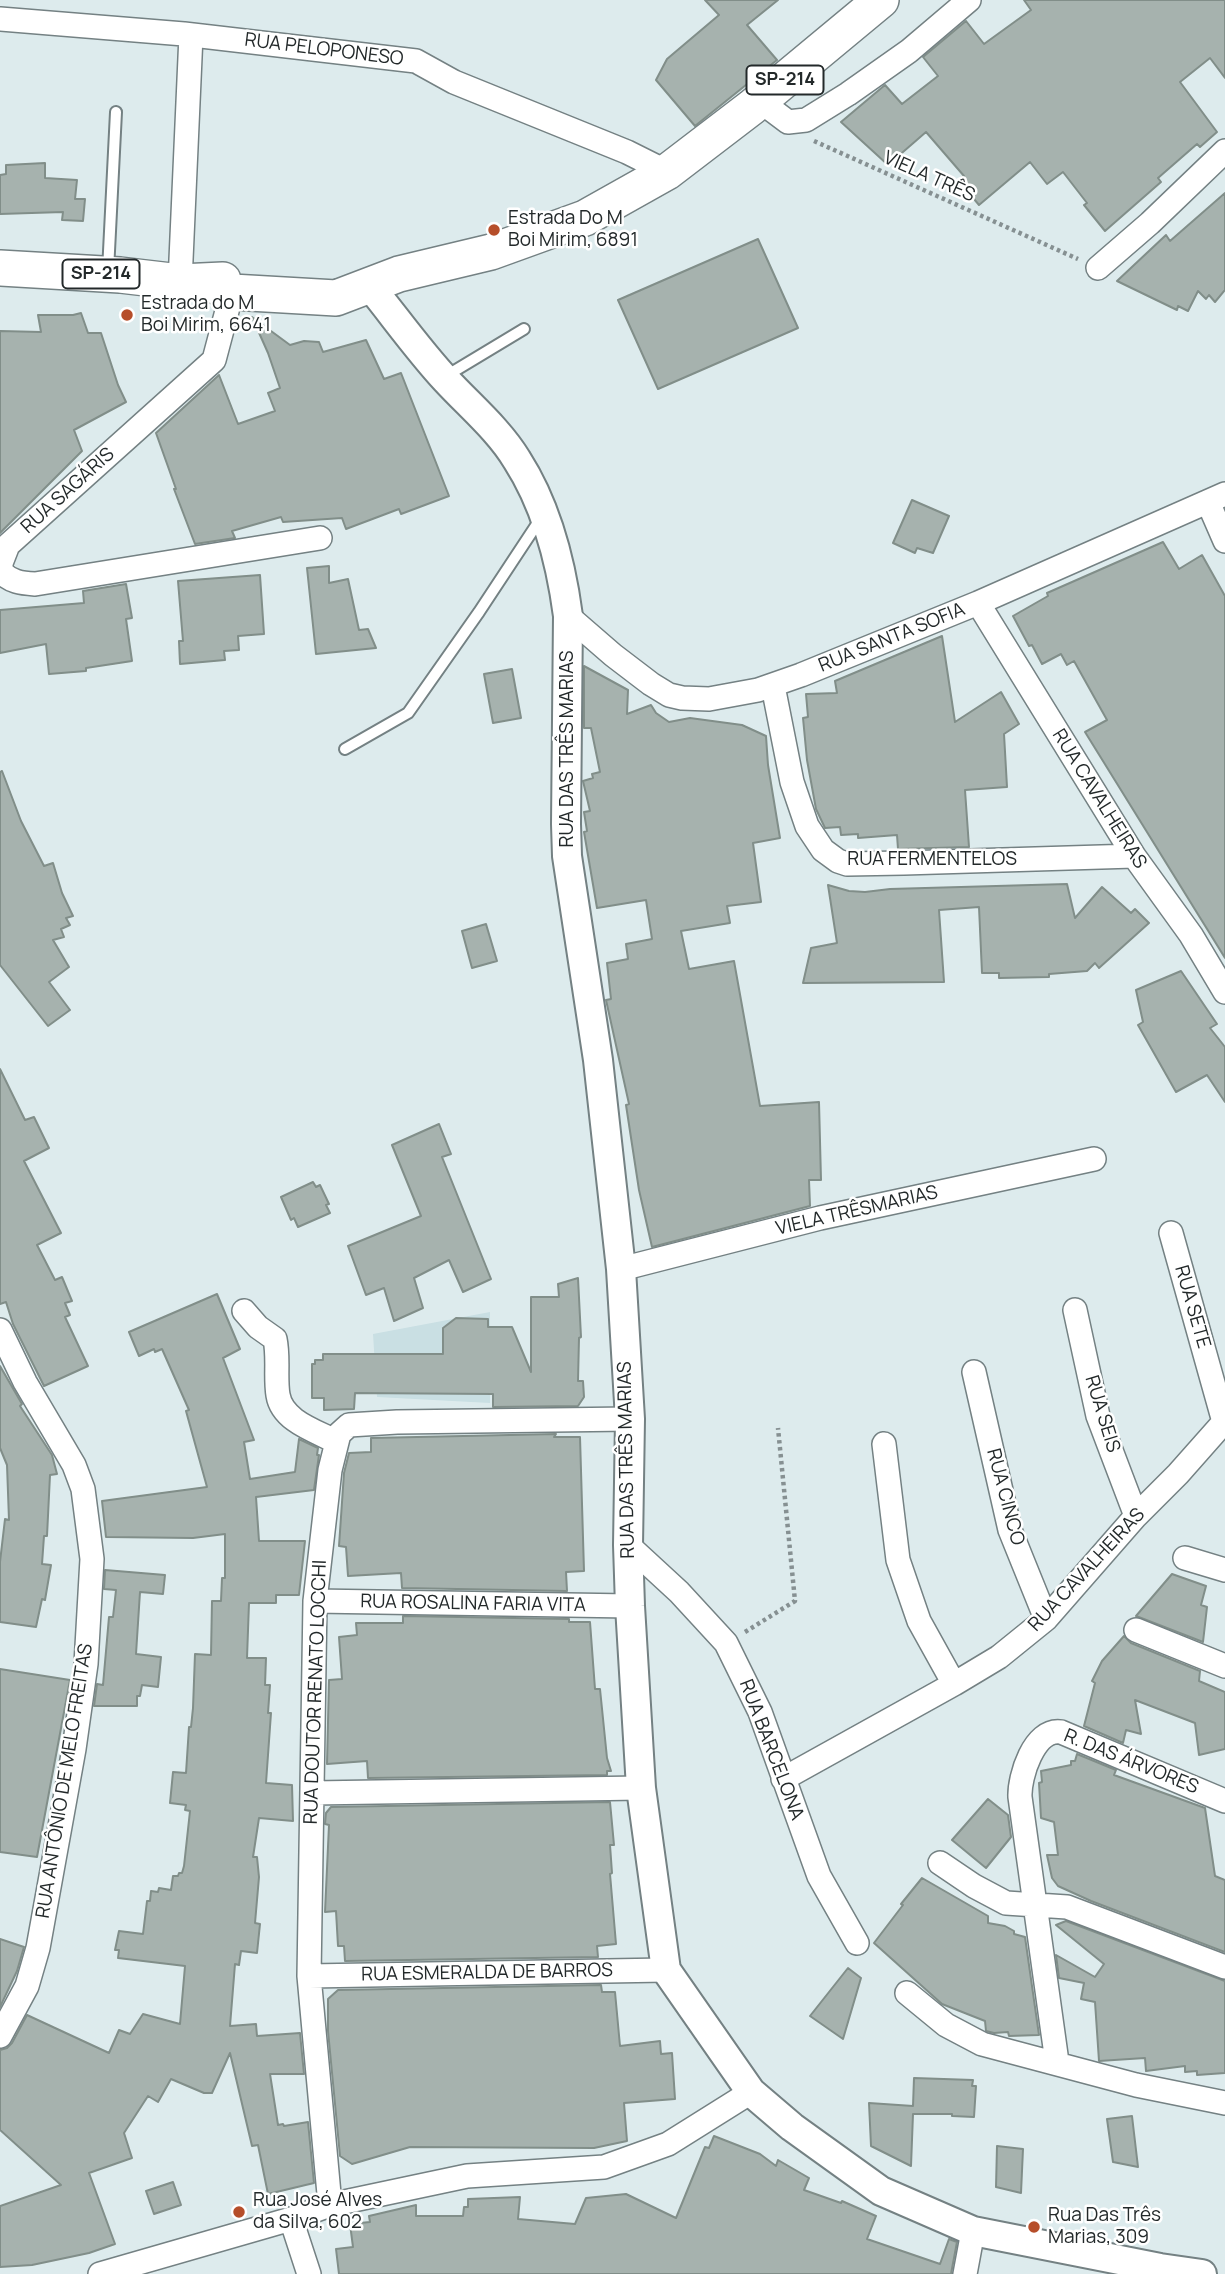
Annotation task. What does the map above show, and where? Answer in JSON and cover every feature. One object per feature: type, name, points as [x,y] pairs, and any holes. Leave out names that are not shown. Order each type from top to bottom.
[{"type":"main road","name":"SP-214","points":[[0,268],[108,274],[205,285],[356,274],[384,280],[491,252],[585,218],[667,172],[760,101],[881,0]]},
{"type":"street","points":[[760,101],[788,122],[806,120],[909,51],[969,0]]},
{"type":"street","name":"RUA PELOPONESO","points":[[0,19],[191,34],[416,61],[454,82],[627,152],[667,172]]},
{"type":"street","points":[[191,34],[205,285]]},
{"type":"street","points":[[1098,268],[1225,152]]},
{"type":"street","name":"RUA DAS TRÊS MARIAS","points":[[384,280],[443,377],[504,442],[517,460],[543,516],[564,585],[568,616],[567,856],[598,1060],[621,1269],[630,1419],[630,1606],[641,1788],[666,1970],[751,2092],[792,2127],[881,2191],[973,2231],[1160,2269],[1202,2274]]},
{"type":"street","name":"RUA SAGÁRIS","points":[[205,285],[214,360],[8,545],[1,563],[1,572],[19,583],[35,584],[320,538]]},
{"type":"street","points":[[1216,498],[1225,541]]},
{"type":"street","name":"RUA SANTA SOFIA","points":[[568,616],[613,655],[669,695],[709,699],[773,686],[978,603],[1216,498]]},
{"type":"street","name":"RUA CAVALHEIRAS","points":[[978,603],[1134,856],[1191,935],[1225,992]]},
{"type":"street","name":"RUA FERMENTELOS","points":[[773,686],[792,782],[807,826],[823,850],[838,861],[904,863],[1134,856]]},
{"type":"street","name":"VIELA TRÊSMARIAS","points":[[621,1269],[820,1218],[1094,1159]]},
{"type":"street","name":"RUA SETE","points":[[1171,1233],[1225,1421]]},
{"type":"street","name":"RUA SEIS","points":[[1075,1310],[1098,1416],[1136,1516]]},
{"type":"street","points":[[244,1311],[258,1327],[275,1339],[278,1352],[278,1396],[284,1411],[294,1420],[337,1442],[345,1427],[356,1424],[630,1419]]},
{"type":"street","name":"RUA ANTÔNIO DE MELO FREITAS","points":[[0,1330],[25,1382],[74,1465],[83,1489],[92,1559],[86,1664],[74,1749],[38,1948],[27,1986],[0,2036]]},
{"type":"street","name":"RUA CINCO","points":[[975,1372],[1010,1530],[1046,1619]]},
{"type":"street","name":"RUA CAVALHEIRAS","points":[[783,1779],[999,1657],[1046,1619],[1136,1516],[1225,1421]]},
{"type":"street","name":"RUA DOUTOR RENATO LOCCHI","points":[[330,2204],[309,1976],[315,1601],[330,1470],[337,1442]]},
{"type":"street","points":[[884,1444],[898,1560],[919,1621],[954,1684]]},
{"type":"street","name":"RUA BARCELONA","points":[[628,1545],[679,1592],[726,1643],[760,1712],[819,1876],[857,1943]]},
{"type":"street","points":[[1185,1558],[1225,1570]]},
{"type":"street","name":"RUA ROSALINA FARIA VITA","points":[[315,1601],[630,1606]]},
{"type":"street","points":[[1136,1630],[1225,1666]]},
{"type":"street","name":"R. DAS ÁRVORES","points":[[1036,1904],[1020,1787],[1027,1760],[1049,1734],[1055,1731],[1072,1736],[1225,1801]]},
{"type":"street","points":[[312,1793],[641,1788]]},
{"type":"street","points":[[940,1863],[991,1897],[1006,1903],[1067,1906],[1225,1967]]},
{"type":"street","points":[[1036,1904],[1057,2062]]},
{"type":"street","name":"RUA ESMERALDA DE BARROS","points":[[309,1976],[666,1970]]},
{"type":"street","points":[[907,1993],[946,2025],[982,2044],[1136,2085],[1225,2103]]},
{"type":"street","points":[[100,2274],[291,2219],[330,2204],[467,2176],[604,2167],[668,2144],[751,2092]]},
{"type":"street","points":[[291,2219],[309,2274]]},
{"type":"street","points":[[965,2274],[973,2231]]},
{"type":"lane","points":[[108,274],[116,112]]},
{"type":"lane","points":[[443,377],[524,329]]},
{"type":"lane","points":[[345,749],[408,713],[543,516]]},
{"type":"path","name":"VIELA TRÊS","points":[[811,139],[1098,268]]},
{"type":"path","points":[[726,1643],[795,1601],[778,1428]]},
{"type":"shaded area","points":[[490,1312],[490,1403],[377,1397],[373,1334]]},
{"type":"building","points":[[705,0],[778,0],[747,25],[777,60],[695,126],[656,80],[667,59],[719,15]]},
{"type":"building","points":[[1024,0],[1225,0],[1225,78],[1210,58],[1180,82],[1217,132],[1200,147],[1197,144],[1158,178],[1161,182],[1105,231],[1063,172],[1047,184],[1030,162],[979,205],[959,181],[964,176],[926,132],[888,165],[841,122],[885,85],[902,104],[938,76],[923,57],[966,21],[984,44],[1031,10]]},
{"type":"building","points":[[45,163],[45,178],[77,180],[75,199],[85,199],[83,221],[62,220],[63,212],[0,214],[0,175],[6,174],[6,165]]},
{"type":"building","points":[[1225,193],[1225,290],[1215,302],[1209,295],[1206,299],[1198,291],[1188,311],[1178,306],[1177,310],[1117,281],[1166,235],[1170,241]]},
{"type":"building","points":[[758,239],[798,328],[658,389],[618,300]]},
{"type":"building","points":[[81,313],[88,333],[101,333],[126,402],[74,430],[82,451],[0,533],[0,331],[41,332],[38,315]]},
{"type":"building","points":[[252,317],[290,345],[304,341],[319,342],[323,352],[366,340],[384,379],[401,373],[449,496],[401,514],[399,509],[346,529],[342,518],[283,522],[281,517],[232,531],[235,538],[195,544],[156,433],[219,375],[238,424],[275,411],[268,393],[280,388]]},
{"type":"building","points":[[912,500],[949,516],[933,553],[917,548],[915,553],[893,543]]},
{"type":"building","points":[[1163,542],[1179,569],[1202,555],[1225,596],[1225,958],[1085,732],[1107,720],[1074,661],[1067,665],[1061,654],[1042,664],[1013,616],[1048,596],[1047,593]]},
{"type":"building","points":[[329,566],[329,583],[348,579],[359,630],[368,629],[376,648],[316,654],[307,568]]},
{"type":"building","points":[[260,575],[264,634],[238,636],[239,650],[224,651],[225,660],[180,664],[179,641],[183,641],[178,581]]},
{"type":"building","points":[[126,584],[132,618],[126,619],[132,661],[86,668],[86,671],[49,674],[46,644],[0,653],[0,610],[84,603],[83,591]]},
{"type":"building","points":[[942,636],[955,722],[1001,692],[1019,724],[1004,734],[1007,787],[965,790],[969,847],[898,849],[897,835],[858,838],[858,834],[841,835],[840,827],[825,828],[816,809],[807,760],[803,718],[808,717],[806,694],[837,693],[835,681]]},
{"type":"building","points":[[584,666],[628,690],[627,714],[651,705],[656,713],[669,722],[690,718],[742,725],[766,736],[780,838],[753,843],[761,902],[727,906],[730,923],[681,931],[689,969],[734,961],[760,1106],[819,1102],[821,1180],[809,1180],[810,1206],[652,1247],[639,1190],[626,1105],[629,1104],[606,1000],[611,999],[607,963],[628,959],[626,944],[652,939],[646,900],[597,908],[584,832],[587,831],[584,812],[590,811],[583,781],[600,772],[591,728],[584,728]]},
{"type":"building","points":[[512,669],[521,718],[493,723],[484,674]]},
{"type":"building","points":[[2,771],[21,821],[44,866],[53,863],[62,893],[73,916],[66,918],[70,925],[61,929],[64,937],[53,940],[69,967],[49,982],[70,1010],[48,1026],[0,965]]},
{"type":"building","points":[[1067,884],[1075,918],[1102,887],[1131,913],[1135,909],[1149,923],[1099,968],[1095,963],[1087,971],[1049,974],[1049,977],[999,978],[999,973],[982,973],[979,907],[939,910],[944,982],[803,983],[811,948],[837,943],[828,885],[865,892]]},
{"type":"building","points":[[486,924],[497,961],[472,968],[462,931]]},
{"type":"building","points":[[1181,971],[1217,1024],[1210,1028],[1225,1047],[1225,1102],[1207,1075],[1176,1092],[1138,1025],[1143,1022],[1136,990]]},
{"type":"building","points":[[0,1069],[25,1120],[34,1117],[49,1148],[24,1161],[61,1233],[37,1245],[55,1280],[62,1277],[72,1301],[65,1303],[70,1315],[65,1317],[88,1366],[44,1386],[13,1324],[6,1302],[0,1304]]},
{"type":"building","points":[[439,1124],[451,1154],[442,1157],[491,1279],[463,1292],[449,1260],[414,1278],[423,1308],[394,1321],[384,1288],[366,1295],[348,1246],[421,1216],[392,1145]]},
{"type":"building","points":[[313,1182],[316,1187],[320,1185],[330,1213],[298,1227],[294,1218],[291,1220],[281,1197]]},
{"type":"building","points":[[578,1278],[581,1337],[578,1381],[583,1381],[584,1397],[578,1406],[493,1407],[493,1394],[355,1393],[354,1409],[324,1410],[324,1398],[312,1398],[312,1364],[315,1364],[315,1360],[323,1360],[323,1354],[443,1354],[443,1328],[456,1318],[488,1319],[488,1327],[512,1327],[531,1372],[531,1297],[559,1297],[558,1284]]},
{"type":"building","points":[[217,1294],[240,1349],[223,1358],[254,1440],[244,1442],[250,1479],[295,1472],[299,1439],[318,1448],[319,1455],[314,1490],[256,1497],[259,1541],[305,1541],[299,1595],[276,1595],[276,1603],[249,1603],[247,1658],[266,1658],[265,1685],[270,1685],[268,1713],[271,1713],[266,1783],[292,1785],[293,1821],[259,1818],[253,1857],[257,1857],[259,1877],[255,1923],[260,1924],[257,1953],[241,1951],[239,1965],[235,1964],[230,2026],[256,2024],[257,2036],[300,2033],[304,2074],[270,2074],[278,2125],[308,2122],[314,2183],[268,2194],[258,2145],[252,2146],[230,2053],[212,2093],[204,2093],[171,2079],[158,2102],[148,2096],[124,2133],[132,2158],[89,2173],[115,2244],[89,2253],[32,2265],[0,2267],[0,2206],[61,2185],[0,2130],[0,2050],[12,2043],[27,2015],[109,2053],[119,2030],[130,2034],[143,2014],[180,2024],[185,1966],[118,1958],[119,1950],[115,1950],[119,1931],[143,1934],[147,1901],[150,1901],[151,1891],[158,1892],[159,1888],[171,1890],[173,1876],[182,1873],[184,1866],[190,1811],[185,1810],[186,1805],[170,1803],[173,1772],[186,1773],[195,1654],[211,1655],[212,1601],[221,1601],[222,1578],[225,1578],[225,1534],[193,1538],[106,1537],[102,1501],[207,1487],[186,1411],[189,1410],[162,1349],[155,1352],[154,1349],[139,1356],[129,1332]]},
{"type":"building","points":[[0,1366],[22,1404],[20,1406],[52,1455],[57,1474],[50,1475],[47,1536],[44,1536],[42,1564],[51,1565],[45,1600],[42,1599],[36,1627],[0,1622],[0,1562],[5,1519],[9,1520],[7,1465],[0,1448]]},
{"type":"building","points":[[556,1434],[554,1437],[580,1437],[584,1571],[566,1572],[567,1591],[402,1588],[401,1573],[348,1576],[346,1547],[339,1546],[344,1473],[349,1453],[371,1452],[371,1438]]},
{"type":"building","points":[[105,1570],[165,1575],[163,1594],[140,1592],[136,1654],[161,1657],[158,1687],[142,1685],[140,1696],[137,1696],[137,1706],[94,1706],[97,1684],[103,1685],[109,1617],[113,1617],[116,1590],[104,1589]]},
{"type":"building","points":[[1172,1574],[1206,1586],[1201,1605],[1207,1607],[1203,1642],[1136,1616]]},
{"type":"building","points":[[403,1616],[569,1619],[569,1622],[590,1622],[595,1689],[600,1689],[607,1758],[611,1771],[607,1771],[607,1775],[368,1778],[367,1761],[327,1764],[329,1680],[342,1679],[339,1637],[357,1635],[356,1623],[403,1623]]},
{"type":"building","points":[[1124,1636],[1131,1643],[1200,1671],[1199,1681],[1225,1692],[1225,1749],[1199,1755],[1195,1723],[1135,1700],[1141,1734],[1126,1730],[1123,1743],[1084,1726],[1095,1683],[1092,1681],[1102,1661]]},
{"type":"building","points":[[0,1669],[70,1680],[37,1857],[0,1852]]},
{"type":"building","points":[[1077,1754],[1116,1770],[1114,1775],[1205,1808],[1215,1876],[1225,1880],[1225,1952],[1091,1901],[1058,1886],[1052,1878],[1047,1855],[1058,1855],[1054,1822],[1041,1818],[1041,1771],[1071,1765]]},
{"type":"building","points":[[988,1799],[1008,1815],[1011,1837],[986,1868],[952,1840]]},
{"type":"building","points":[[610,1802],[614,1845],[610,1845],[610,1874],[616,1944],[597,1946],[598,1957],[345,1961],[344,1946],[338,1946],[336,1911],[325,1912],[329,1825],[325,1824],[326,1813],[331,1807]]},
{"type":"building","points":[[922,1878],[988,1916],[988,1923],[1005,1926],[1014,1931],[1014,1934],[1025,1937],[1039,2035],[1009,2036],[1008,2032],[986,2031],[985,2021],[942,2004],[874,1943]]},
{"type":"building","points":[[1066,1921],[1225,1981],[1225,2073],[1197,2075],[1197,2071],[1185,2072],[1185,2066],[1146,2071],[1145,2058],[1099,2061],[1095,2002],[1081,1999],[1084,1983],[1059,1978],[1056,1955],[1095,1977],[1104,1964],[1056,1925]]},
{"type":"building","points":[[0,1939],[24,1947],[17,1971],[0,2007]]},
{"type":"building","points":[[848,1968],[861,1978],[843,2039],[810,2016]]},
{"type":"building","points":[[601,1985],[602,1992],[615,1992],[620,2046],[660,2041],[661,2054],[672,2053],[675,2099],[624,2103],[627,2141],[594,2148],[410,2147],[352,2164],[340,2156],[328,2031],[328,1999],[338,1990]]},
{"type":"building","points":[[914,2078],[973,2080],[972,2086],[976,2086],[974,2117],[913,2114],[911,2166],[871,2146],[869,2103],[913,2106]]},
{"type":"building","points":[[1132,2116],[1138,2167],[1113,2162],[1107,2119]]},
{"type":"building","points":[[714,2136],[760,2154],[776,2166],[778,2160],[809,2178],[804,2190],[841,2203],[842,2201],[876,2216],[867,2239],[940,2264],[949,2239],[957,2242],[951,2274],[339,2274],[336,2249],[353,2247],[350,2224],[370,2222],[369,2216],[416,2205],[416,2216],[463,2216],[464,2207],[468,2207],[468,2199],[520,2197],[518,2219],[575,2224],[586,2198],[626,2194],[676,2218],[705,2147],[709,2148]]},
{"type":"building","points":[[997,2146],[1023,2149],[1021,2193],[996,2187]]},
{"type":"building","points":[[173,2182],[181,2205],[154,2214],[146,2191]]},
{"type":"place","name":"Estrada Do M Boi Mirim, 6891","points":[[494,230]]},
{"type":"place","name":"Estrada do M Boi Mirim, 6641","points":[[127,315]]},
{"type":"place","name":"Rua José Alves da Silva, 602","points":[[239,2212]]},
{"type":"place","name":"Rua Das Três Marias, 309","points":[[1034,2227]]}]
